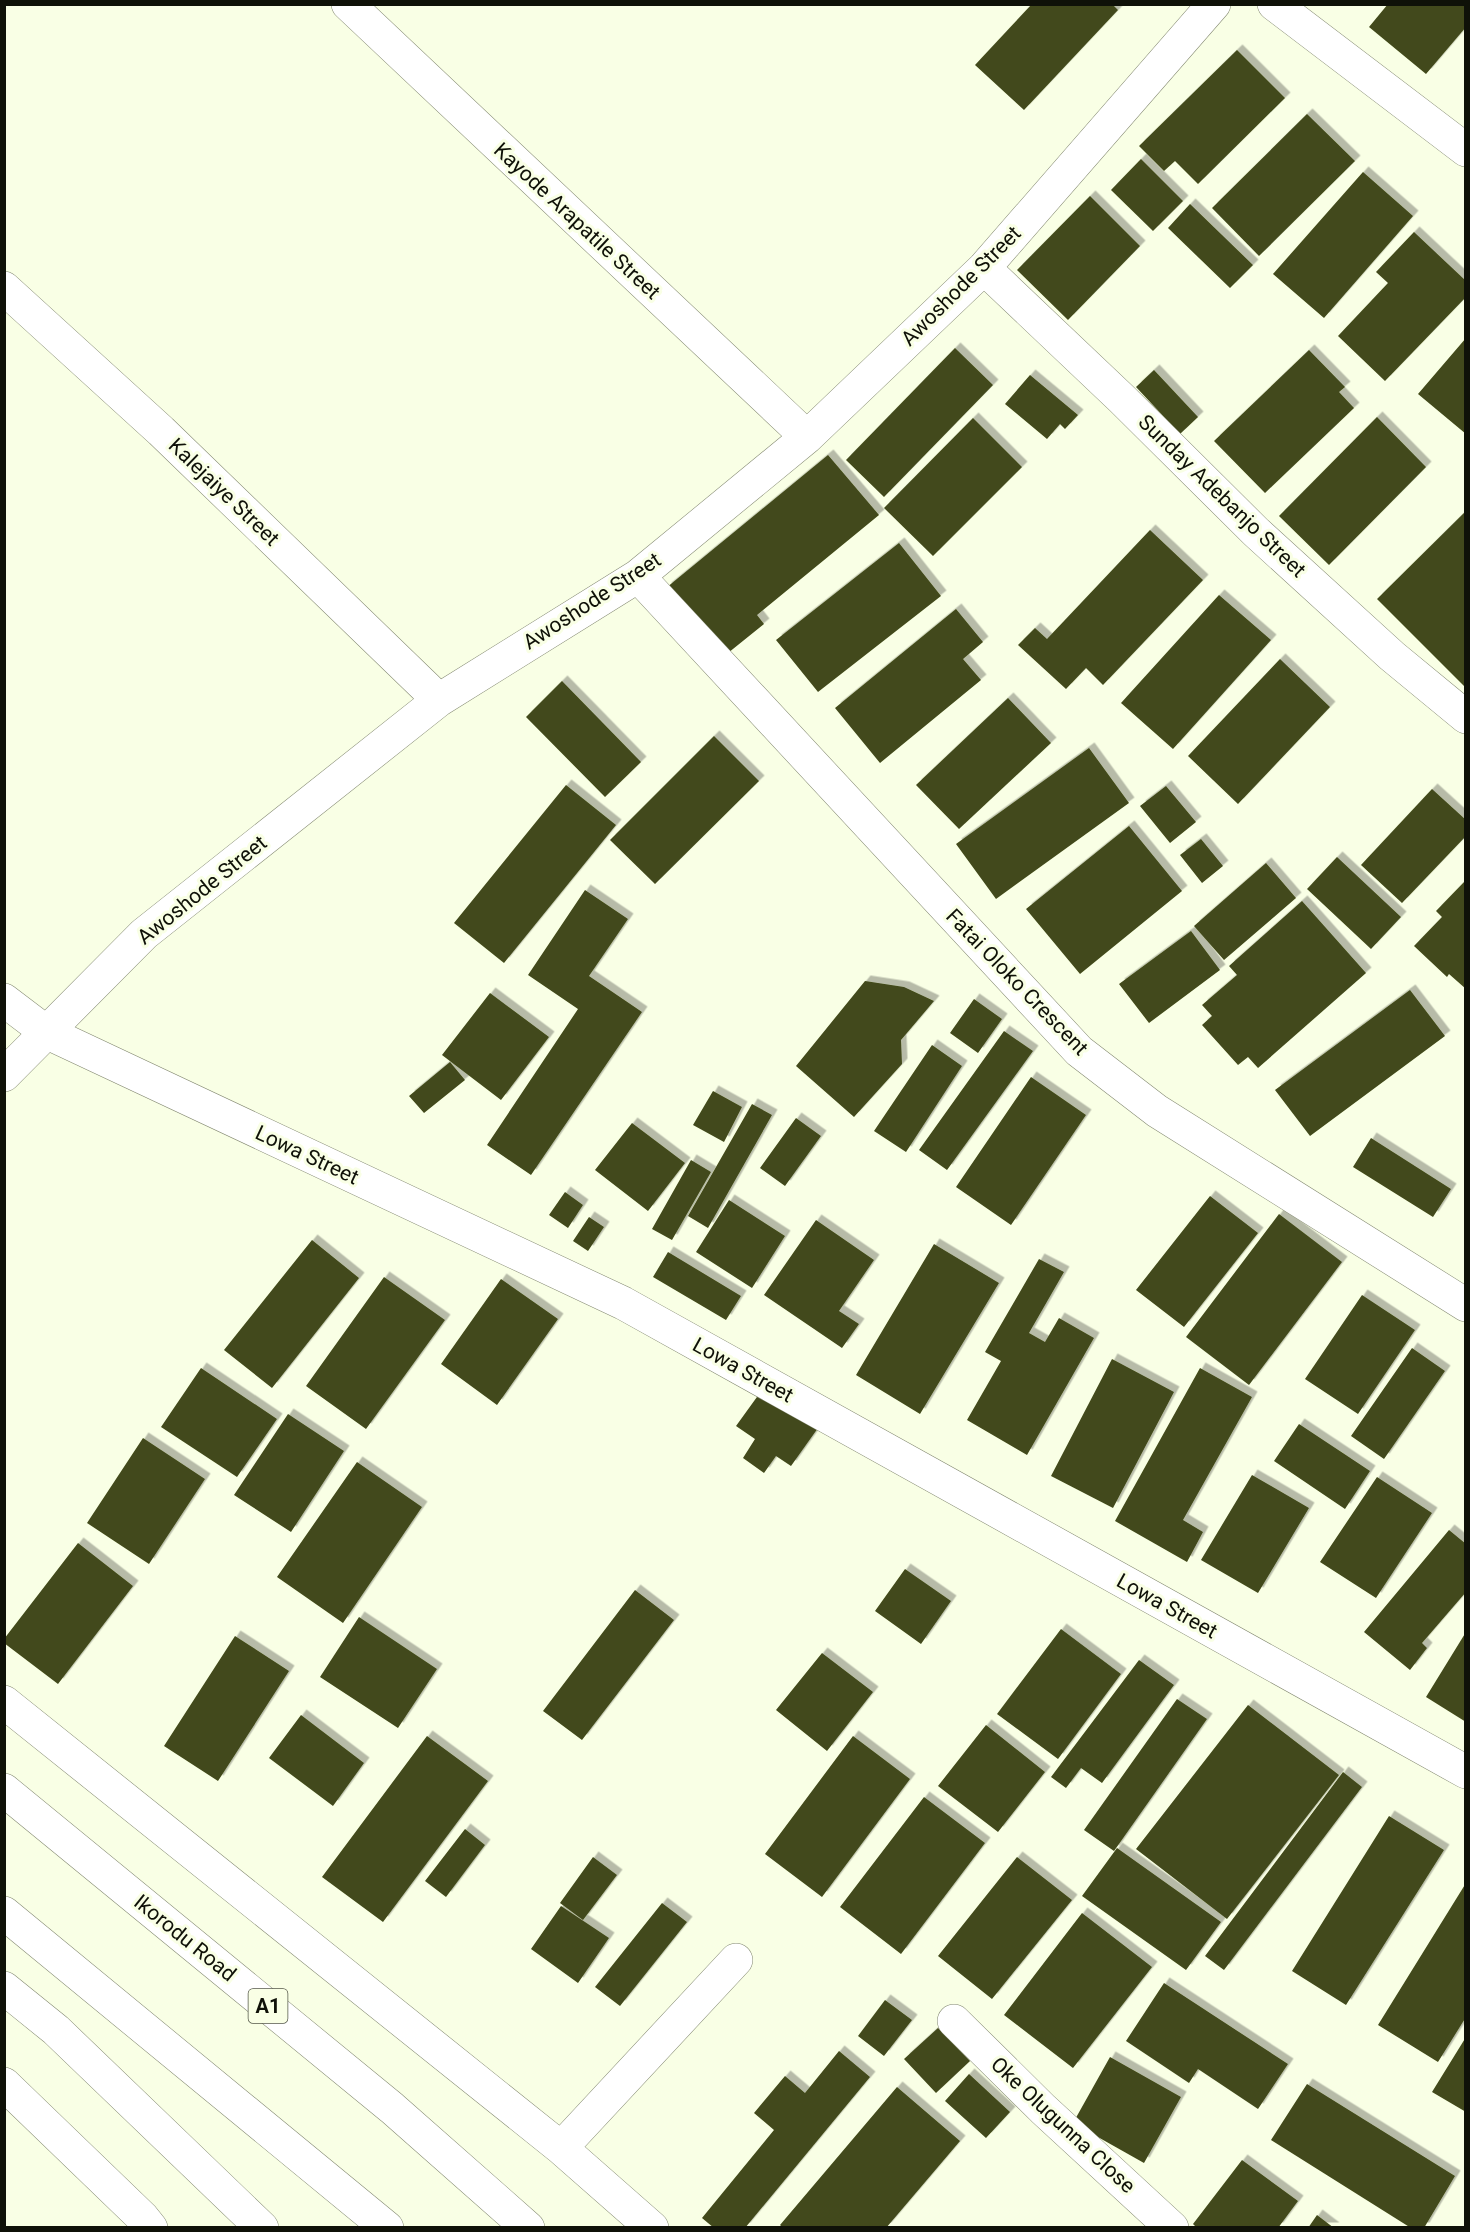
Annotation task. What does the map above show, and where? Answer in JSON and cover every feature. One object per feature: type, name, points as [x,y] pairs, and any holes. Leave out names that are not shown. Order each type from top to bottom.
[{"type":"main road","name":"Kayode Arapatile Street","points":[[348,4],[807,436]]},
{"type":"main road","name":"Awoshode Street","points":[[4,1075],[144,934],[439,700],[638,576],[807,436],[984,268],[1214,4]]},
{"type":"main road","points":[[1274,4],[1466,150]]},
{"type":"main road","name":"Sunday Adebanjo Street","points":[[984,268],[1122,399],[1256,532],[1392,656],[1466,717]]},
{"type":"main road","name":"Kalejaiye Street","points":[[4,288],[161,431],[439,700]]},
{"type":"main road","name":"Fatai Oloko Crescent","points":[[638,576],[1079,1051],[1157,1111],[1466,1305]]},
{"type":"main road","name":"Lowa Street","points":[[4,1000],[46,1032],[623,1303],[1466,1772]]},
{"type":"main road","points":[[4,1702],[561,2148],[652,2228]]},
{"type":"main road","name":"Ikorodu Road","points":[[4,1790],[392,2108],[528,2228]]},
{"type":"main road","points":[[4,1913],[387,2228]]},
{"type":"main road","points":[[561,2148],[736,1960]]},
{"type":"main road","points":[[4,1989],[56,2030],[262,2228]]},
{"type":"main road","name":"Oke Olugunna Close","points":[[954,2021],[1043,2109],[1173,2228]]},
{"type":"main road","points":[[4,2085],[144,2218],[151,2228]]},
{"type":"building","points":[[1032,4],[1112,4],[1118,10],[1024,110],[975,65]]},
{"type":"building","points":[[1388,4],[1466,4],[1466,27],[1426,74],[1369,27]]},
{"type":"building","points":[[1237,50],[1285,98],[1198,184],[1175,161],[1164,171],[1139,146]]},
{"type":"building","points":[[1307,114],[1355,161],[1259,256],[1212,208]]},
{"type":"building","points":[[1141,159],[1183,201],[1153,231],[1111,190]]},
{"type":"building","points":[[1363,172],[1413,216],[1324,318],[1273,274]]},
{"type":"building","points":[[1090,196],[1140,246],[1068,320],[1017,270]]},
{"type":"building","points":[[1190,204],[1253,265],[1230,288],[1168,228]]},
{"type":"building","points":[[1414,232],[1466,281],[1466,297],[1385,381],[1338,336],[1388,283],[1376,272]]},
{"type":"building","points":[[1466,338],[1466,434],[1418,394]]},
{"type":"building","points":[[955,348],[993,385],[884,497],[846,460]]},
{"type":"building","points":[[1309,350],[1345,387],[1339,392],[1354,408],[1265,493],[1214,441]]},
{"type":"building","points":[[1154,370],[1198,417],[1180,434],[1136,387]]},
{"type":"building","points":[[1030,375],[1078,415],[1065,429],[1060,424],[1047,439],[1005,404]]},
{"type":"building","points":[[1377,417],[1426,467],[1329,565],[1279,516]]},
{"type":"building","points":[[973,418],[1022,467],[933,556],[884,508]]},
{"type":"building","points":[[828,455],[879,515],[757,615],[764,624],[723,657],[666,588]]},
{"type":"building","points":[[1466,511],[1466,688],[1377,599]]},
{"type":"building","points":[[1150,530],[1203,580],[1103,685],[1086,668],[1066,689],[1018,645],[1035,628],[1047,639]]},
{"type":"building","points":[[899,543],[941,596],[818,692],[776,640]]},
{"type":"building","points":[[1219,595],[1271,640],[1173,749],[1121,703]]},
{"type":"building","points":[[956,609],[983,642],[963,659],[981,680],[880,763],[835,708]]},
{"type":"building","points":[[1280,659],[1330,707],[1238,804],[1188,756]]},
{"type":"building","points":[[562,681],[641,762],[605,797],[526,717]]},
{"type":"building","points":[[1008,698],[1051,743],[959,829],[916,785]]},
{"type":"building","points":[[714,736],[759,781],[655,884],[610,840]]},
{"type":"building","points":[[1089,748],[1129,803],[996,899],[956,844]]},
{"type":"building","points":[[566,785],[616,825],[504,963],[454,923]]},
{"type":"building","points":[[1166,786],[1196,822],[1170,843],[1140,806]]},
{"type":"building","points":[[1432,789],[1466,820],[1466,836],[1402,903],[1361,865]]},
{"type":"building","points":[[1129,826],[1182,891],[1080,974],[1026,909]]},
{"type":"building","points":[[1201,839],[1223,866],[1202,883],[1180,855]]},
{"type":"building","points":[[1337,857],[1401,917],[1371,949],[1307,889]]},
{"type":"building","points":[[1266,863],[1296,898],[1224,960],[1194,926]]},
{"type":"building","points":[[1466,880],[1466,989],[1449,974],[1447,977],[1414,946],[1442,917],[1436,911]]},
{"type":"building","points":[[585,890],[628,919],[589,976],[642,1012],[531,1175],[487,1145],[578,1009],[528,975]]},
{"type":"building","points":[[1302,901],[1366,973],[1258,1068],[1248,1057],[1238,1065],[1202,1025],[1212,1016],[1202,1005],[1237,975],[1229,966]]},
{"type":"building","points":[[1191,931],[1220,970],[1149,1023],[1119,984]]},
{"type":"building","points":[[865,981],[904,987],[934,1001],[901,1040],[902,1064],[854,1117],[796,1066]]},
{"type":"building","points":[[1410,990],[1445,1036],[1310,1136],[1275,1090]]},
{"type":"building","points":[[490,993],[549,1037],[501,1100],[442,1055]]},
{"type":"building","points":[[974,999],[1002,1019],[978,1053],[950,1033]]},
{"type":"building","points":[[1004,1031],[1033,1051],[947,1170],[919,1150]]},
{"type":"building","points":[[932,1045],[962,1066],[906,1152],[874,1131]]},
{"type":"building","points":[[450,1062],[465,1080],[424,1113],[409,1096]]},
{"type":"building","points":[[1031,1077],[1086,1115],[1011,1225],[956,1187]]},
{"type":"building","points":[[713,1091],[742,1107],[724,1142],[693,1125]]},
{"type":"building","points":[[752,1104],[772,1115],[708,1228],[688,1216]]},
{"type":"building","points":[[796,1118],[821,1136],[785,1186],[760,1168]]},
{"type":"building","points":[[632,1123],[685,1163],[648,1211],[595,1170]]},
{"type":"building","points":[[1371,1138],[1451,1189],[1433,1217],[1353,1167]]},
{"type":"building","points":[[691,1160],[711,1172],[672,1240],[652,1229]]},
{"type":"building","points":[[565,1192],[583,1205],[568,1228],[549,1215]]},
{"type":"building","points":[[1210,1196],[1258,1233],[1184,1327],[1136,1290]]},
{"type":"building","points":[[729,1200],[785,1236],[752,1288],[696,1252]]},
{"type":"building","points":[[1279,1214],[1342,1262],[1249,1385],[1186,1337]]},
{"type":"building","points":[[589,1217],[604,1227],[588,1251],[573,1241]]},
{"type":"building","points":[[816,1220],[874,1260],[839,1311],[859,1324],[842,1348],[764,1295]]},
{"type":"building","points":[[312,1240],[359,1278],[272,1388],[224,1350]]},
{"type":"building","points":[[934,1244],[999,1283],[920,1414],[856,1375]]},
{"type":"building","points":[[668,1252],[741,1296],[726,1320],[653,1277]]},
{"type":"building","points":[[1039,1259],[1064,1272],[1029,1333],[1045,1342],[1059,1318],[1094,1338],[1027,1455],[967,1420],[1001,1361],[985,1352]]},
{"type":"building","points":[[384,1277],[445,1320],[366,1429],[306,1386]]},
{"type":"building","points":[[501,1279],[558,1319],[497,1405],[441,1364]]},
{"type":"building","points":[[1362,1295],[1415,1330],[1358,1414],[1305,1379]]},
{"type":"building","points":[[1412,1348],[1445,1371],[1384,1459],[1351,1436]]},
{"type":"building","points":[[1112,1359],[1174,1392],[1113,1508],[1051,1476]]},
{"type":"building","points":[[201,1368],[277,1419],[237,1477],[161,1427]]},
{"type":"building","points":[[1200,1368],[1252,1397],[1183,1520],[1203,1532],[1187,1562],[1115,1521]]},
{"type":"building","points":[[762,1390],[818,1428],[791,1466],[776,1456],[764,1473],[743,1458],[755,1439],[736,1426]]},
{"type":"building","points":[[288,1414],[344,1451],[291,1532],[234,1495]]},
{"type":"building","points":[[1299,1424],[1370,1471],[1345,1509],[1274,1461]]},
{"type":"building","points":[[143,1438],[205,1479],[149,1564],[87,1523]]},
{"type":"building","points":[[357,1462],[422,1507],[343,1623],[277,1577]]},
{"type":"building","points":[[1252,1475],[1309,1508],[1258,1593],[1201,1560]]},
{"type":"building","points":[[1377,1477],[1432,1513],[1376,1598],[1320,1562]]},
{"type":"building","points":[[1449,1530],[1466,1544],[1466,1592],[1422,1643],[1427,1648],[1410,1670],[1364,1632]]},
{"type":"building","points":[[78,1543],[133,1586],[58,1684],[4,1643],[4,1639]]},
{"type":"building","points":[[905,1569],[951,1601],[921,1644],[875,1611]]},
{"type":"building","points":[[635,1590],[674,1620],[582,1740],[543,1711]]},
{"type":"building","points":[[359,1617],[437,1669],[398,1728],[320,1677]]},
{"type":"building","points":[[1061,1629],[1121,1674],[1058,1759],[997,1714]]},
{"type":"building","points":[[1466,1632],[1466,1722],[1426,1697]]},
{"type":"building","points":[[235,1636],[289,1671],[218,1781],[164,1746]]},
{"type":"building","points":[[822,1653],[873,1692],[827,1751],[776,1710]]},
{"type":"building","points":[[1139,1660],[1174,1685],[1102,1783],[1081,1768],[1066,1788],[1051,1777]]},
{"type":"building","points":[[1177,1699],[1207,1719],[1114,1851],[1084,1830]]},
{"type":"building","points":[[1248,1705],[1339,1775],[1227,1919],[1136,1849]]},
{"type":"building","points":[[301,1715],[364,1763],[333,1806],[269,1758]]},
{"type":"building","points":[[986,1725],[1045,1772],[998,1832],[938,1786]]},
{"type":"building","points":[[427,1736],[488,1781],[383,1922],[322,1877]]},
{"type":"building","points":[[853,1736],[910,1779],[822,1897],[765,1854]]},
{"type":"building","points":[[1343,1772],[1362,1787],[1224,1970],[1205,1956]]},
{"type":"building","points":[[924,1797],[985,1843],[901,1954],[840,1907]]},
{"type":"building","points":[[1389,1816],[1444,1850],[1346,2005],[1292,1971]]},
{"type":"building","points":[[465,1829],[485,1845],[446,1897],[425,1881]]},
{"type":"building","points":[[1117,1848],[1221,1922],[1186,1970],[1082,1896]]},
{"type":"building","points":[[593,1857],[617,1875],[583,1920],[560,1903]]},
{"type":"building","points":[[1017,1857],[1072,1900],[992,1999],[938,1956]]},
{"type":"building","points":[[1466,1883],[1466,2017],[1438,2062],[1378,2025]]},
{"type":"building","points":[[662,1903],[687,1922],[620,2006],[595,1987]]},
{"type":"building","points":[[561,1906],[609,1938],[578,1983],[531,1949]]},
{"type":"building","points":[[1082,1913],[1152,1967],[1073,2068],[1004,2015]]},
{"type":"building","points":[[1164,1983],[1288,2064],[1258,2109],[1198,2069],[1189,2083],[1126,2041]]},
{"type":"building","points":[[885,2000],[912,2020],[884,2056],[858,2036]]},
{"type":"building","points":[[938,2028],[970,2061],[936,2093],[904,2059]]},
{"type":"building","points":[[1466,2037],[1466,2112],[1432,2092]]},
{"type":"building","points":[[839,2051],[870,2077],[745,2228],[714,2228],[702,2218],[774,2130],[754,2113],[785,2076],[805,2093]]},
{"type":"building","points":[[1110,2057],[1181,2097],[1144,2163],[1073,2123]]},
{"type":"building","points":[[969,2074],[1010,2112],[986,2138],[945,2101]]},
{"type":"building","points":[[1307,2084],[1455,2176],[1424,2228],[1411,2228],[1271,2140]]},
{"type":"building","points":[[897,2087],[960,2141],[886,2228],[783,2228],[780,2225]]},
{"type":"building","points":[[1242,2160],[1298,2201],[1278,2228],[1197,2228],[1193,2224]]},
{"type":"building","points":[[1317,2215],[1334,2228],[1308,2228]]}]
